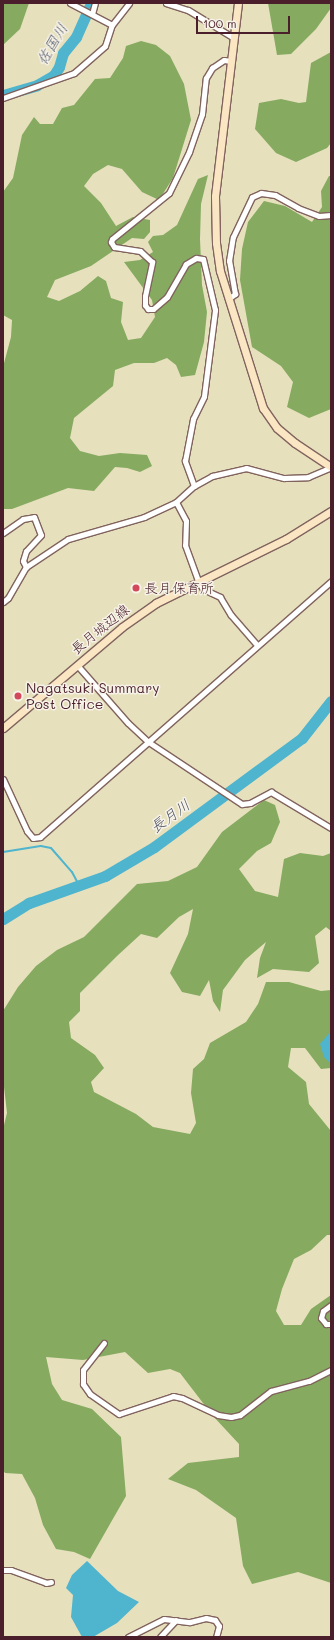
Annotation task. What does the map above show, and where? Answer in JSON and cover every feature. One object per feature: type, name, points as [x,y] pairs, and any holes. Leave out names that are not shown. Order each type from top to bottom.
[{"type":"street","points":[[70,3],[112,26]]},
{"type":"street","points":[[92,14],[95,3]]},
{"type":"street","points":[[3,98],[74,73],[105,46],[112,26],[129,3]]},
{"type":"street","points":[[166,3],[188,10],[234,38]]},
{"type":"street","points":[[3,602],[8,598],[26,567],[68,539],[144,517],[176,502],[194,486],[212,476],[246,468],[284,478],[315,476],[331,467],[295,443],[277,428],[264,408],[220,271],[214,221],[238,3]]},
{"type":"street","points":[[194,486],[185,461],[193,419],[204,396],[215,310],[203,260],[196,258],[186,264],[167,297],[153,309],[148,309],[145,305],[145,296],[152,262],[140,251],[114,247],[111,242],[112,239],[169,193],[189,152],[202,114],[206,78],[212,68],[224,60],[231,61]]},
{"type":"street","points":[[228,299],[235,294],[230,261],[233,237],[252,197],[261,193],[275,195],[298,208],[320,216],[331,215]]},
{"type":"street","points":[[176,502],[186,521],[185,545],[198,581],[203,589],[220,597],[231,615],[257,645]]},
{"type":"street","name":"長月城辺線","points":[[3,728],[77,665],[143,612],[198,581],[286,540],[331,511]]},
{"type":"street","points":[[3,533],[23,519],[34,518],[41,535],[26,551],[23,561],[26,567]]},
{"type":"street","points":[[3,779],[27,831],[33,838],[40,837],[331,581]]},
{"type":"street","points":[[77,665],[128,723],[148,741],[242,804],[250,803],[271,792],[331,828]]},
{"type":"street","points":[[331,1305],[323,1310],[321,1318],[326,1324],[331,1324]]},
{"type":"street","points":[[104,1343],[83,1370],[83,1384],[90,1394],[119,1414],[173,1396],[182,1398],[218,1415],[231,1418],[240,1415],[272,1391],[309,1381],[331,1370]]},
{"type":"street","points":[[3,1570],[11,1570],[46,1583],[51,1582]]},
{"type":"street","points":[[128,1637],[154,1622],[176,1620],[190,1622],[206,1618],[215,1620],[219,1626],[216,1637]]},
{"type":"street","points":[[160,1637],[176,1620]]},
{"type":"green space","points":[[3,3],[29,3],[20,29],[3,45]]},
{"type":"green space","points":[[268,3],[331,3],[331,8],[316,29],[291,54],[277,55]]},
{"type":"green space","points":[[141,41],[156,45],[170,56],[184,84],[191,120],[173,178],[159,200],[142,192],[122,169],[108,165],[93,174],[84,186],[101,203],[116,226],[133,217],[150,220],[150,232],[144,239],[132,238],[91,266],[55,280],[47,297],[59,301],[80,291],[98,276],[106,281],[111,298],[123,302],[121,322],[128,340],[141,338],[155,317],[152,300],[124,262],[140,260],[153,252],[148,242],[153,236],[163,235],[177,225],[198,179],[208,175],[201,204],[200,239],[202,285],[207,312],[204,342],[195,375],[181,377],[176,365],[167,358],[154,363],[134,363],[115,370],[113,386],[74,418],[70,438],[80,451],[99,456],[120,453],[147,455],[152,466],[140,472],[127,468],[115,467],[94,491],[68,488],[12,509],[3,509],[3,367],[11,337],[12,320],[3,315],[3,192],[13,178],[22,135],[34,117],[40,124],[53,124],[62,108],[74,105],[95,79],[110,78],[123,58],[126,46]]},
{"type":"green space","points":[[331,52],[331,143],[327,148],[296,162],[276,153],[255,129],[259,103],[281,99],[299,103],[306,102],[311,63]]},
{"type":"green space","points":[[329,176],[331,176],[331,409],[309,418],[287,407],[293,382],[281,366],[252,347],[240,280],[242,249],[248,222],[264,201],[285,206],[312,222],[322,207],[321,191]]},
{"type":"green space","points":[[264,800],[275,805],[280,822],[271,843],[257,851],[239,869],[255,891],[278,897],[284,859],[300,853],[323,856],[331,853],[331,931],[326,927],[315,936],[319,963],[309,972],[273,969],[257,978],[260,958],[266,942],[245,960],[223,990],[220,1012],[213,1001],[209,980],[200,996],[182,992],[170,973],[188,934],[193,909],[179,917],[157,938],[141,934],[80,993],[80,1011],[69,1022],[71,1038],[95,1055],[104,1068],[91,1082],[94,1092],[136,1114],[153,1127],[190,1134],[196,1123],[191,1093],[193,1069],[204,1059],[210,1043],[246,1022],[258,1004],[266,982],[289,982],[321,991],[331,990],[331,1068],[321,1069],[305,1048],[291,1048],[288,1067],[306,1082],[309,1104],[331,1131],[331,1235],[327,1235],[311,1250],[294,1259],[282,1289],[276,1311],[284,1325],[301,1325],[311,1309],[331,1295],[331,1583],[298,1572],[252,1584],[243,1566],[236,1518],[196,1490],[168,1479],[188,1463],[239,1457],[239,1444],[213,1416],[180,1373],[170,1369],[148,1373],[125,1352],[83,1360],[46,1357],[52,1384],[62,1400],[92,1409],[121,1437],[126,1496],[90,1559],[74,1552],[56,1549],[43,1525],[35,1498],[22,1474],[5,1473],[3,1470],[3,1129],[7,1113],[3,1078],[3,1011],[18,987],[36,966],[57,950],[84,937],[137,884],[168,881],[197,867],[222,832]]},
{"type":"water","points":[[331,1031],[331,1064],[324,1057],[320,1044]]},
{"type":"water","points":[[87,1561],[118,1591],[139,1602],[117,1623],[93,1637],[82,1637],[71,1617],[73,1595],[66,1588],[72,1575]]},
{"type":"waterway","name":"佐国川","points":[[3,95],[37,85],[54,75],[59,67],[63,53],[76,37],[91,3]]},
{"type":"waterway","name":"長月川","points":[[3,919],[29,903],[105,876],[154,847],[302,738],[331,701]]},
{"type":"waterway","points":[[3,852],[41,846],[51,848],[72,872],[79,885]]},
{"type":"place","name":"長月保育所","points":[[136,588]]},
{"type":"place","name":"Nagatsuki Summary Post Office","points":[[18,696]]}]
